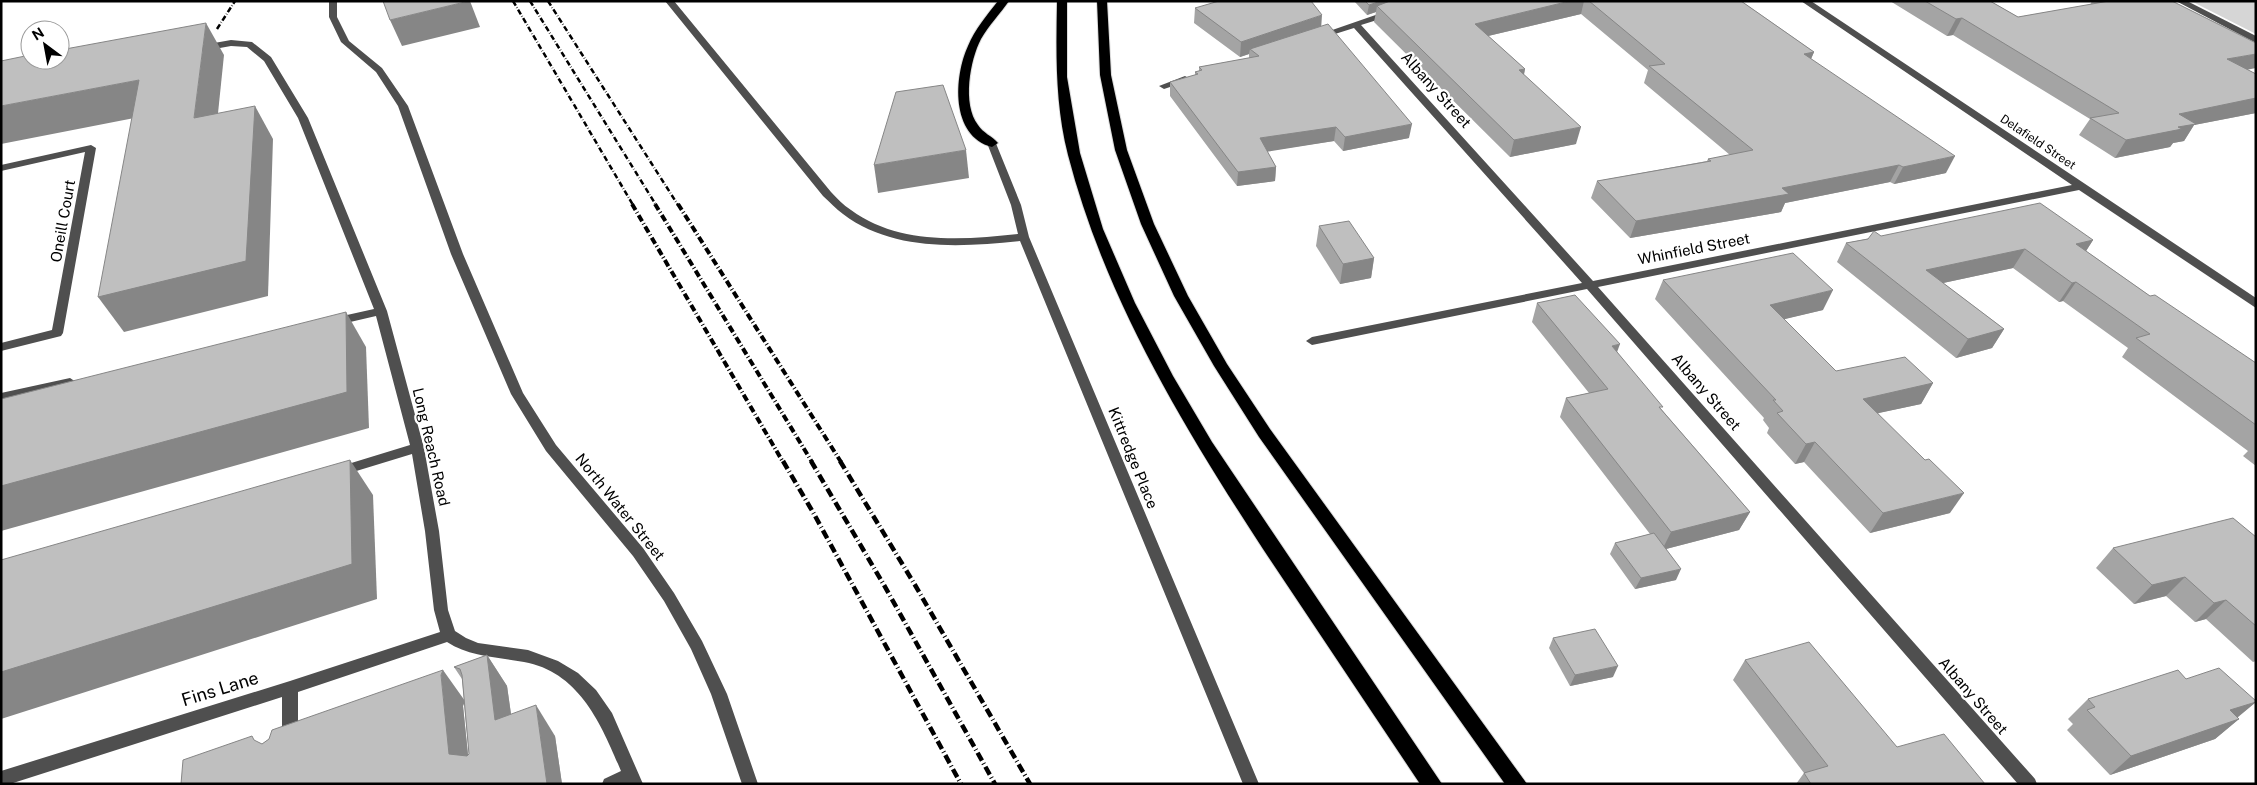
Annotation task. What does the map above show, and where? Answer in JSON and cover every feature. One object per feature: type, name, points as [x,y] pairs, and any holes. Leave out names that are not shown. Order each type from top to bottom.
[{"type":"highway","points":[[992,143],[970,123],[965,97],[965,73],[967,61],[976,40],[1004,1]]},
{"type":"highway","points":[[1062,1],[1061,67],[1070,129],[1096,223],[1124,296],[1166,378],[1222,473],[1432,784]]},
{"type":"highway","points":[[1102,1],[1101,26],[1105,74],[1115,127],[1146,219],[1179,290],[1224,371],[1278,454],[1517,784]]},
{"type":"street","name":"North Water Street","points":[[333,1],[334,17],[345,42],[379,70],[403,106],[457,254],[504,365],[534,422],[550,448],[638,552],[669,597],[697,646],[719,694],[750,784]]},
{"type":"street","points":[[669,1],[827,194],[842,210],[856,220],[873,229],[917,239],[968,241],[1024,237]]},
{"type":"street","name":"Delafield Street","points":[[1805,1],[2256,304]]},
{"type":"street","points":[[2180,1],[2256,40]]},
{"type":"street","points":[[1309,39],[1398,10]]},
{"type":"street","name":"Albany Street","points":[[1355,24],[1590,285],[2029,784]]},
{"type":"street","name":"Long Reach Road","points":[[193,50],[231,43],[249,44],[268,60],[303,118],[380,311],[417,448],[432,531],[441,610],[450,635]]},
{"type":"street","points":[[1164,86],[1191,78]]},
{"type":"street","name":"Kittredge Place","points":[[992,143],[1016,205],[1024,237],[1251,784]]},
{"type":"street","name":"Oneill Court","points":[[1,168],[91,148],[57,333],[1,347]]},
{"type":"street","name":"Whinfield Street","points":[[1312,340],[2082,186]]},
{"type":"street","points":[[322,325],[380,311]]},
{"type":"street","points":[[1,398],[79,380]]},
{"type":"street","points":[[323,476],[417,448]]},
{"type":"street","points":[[450,635],[460,643],[478,649],[528,656],[553,666],[573,678],[590,695],[606,718],[633,780],[610,784]]},
{"type":"street","name":"Fins Lane","points":[[1,778],[290,688],[450,635]]},
{"type":"street","points":[[290,688],[290,754]]},
{"type":"shaded area","points":[[2191,1],[2256,1],[2256,34]]},
{"type":"building","points":[[383,1],[469,1],[390,20]]},
{"type":"building","points":[[1219,1],[1311,1],[1322,15],[1241,42],[1195,8]]},
{"type":"building","points":[[1365,1],[1381,1],[1369,5]]},
{"type":"building","points":[[1390,1],[1570,1],[1475,24],[1525,69],[1519,70],[1581,127],[1514,140],[1377,6]]},
{"type":"building","points":[[1589,1],[1741,1],[1814,52],[1804,54],[1955,156],[1782,188],[1789,194],[1636,221],[1597,181],[1711,161],[1708,159],[1753,150],[1649,66],[1665,64]]},
{"type":"building","points":[[1925,1],[1990,1],[2018,17],[2109,1],[2172,1],[2256,43],[2256,54],[2227,59],[2256,74],[2256,98],[2179,114],[2196,124],[2178,127],[2182,129],[2126,140],[2090,118],[2119,113],[1962,18],[1956,19]]},
{"type":"building","points":[[206,23],[194,118],[255,106],[246,261],[98,297],[139,80],[1,106],[1,61],[20,57],[20,70],[70,70],[70,48]]},
{"type":"building","points":[[1328,24],[1412,124],[1345,137],[1336,127],[1260,138],[1276,167],[1238,172],[1170,82],[1198,74],[1195,72],[1202,70],[1199,67],[1259,56],[1250,49]]},
{"type":"building","points":[[943,85],[966,150],[874,165],[896,92]]},
{"type":"building","points":[[2040,203],[2093,240],[2076,244],[2150,296],[2155,295],[2256,363],[2256,425],[2136,338],[2150,334],[2076,282],[2072,283],[2025,249],[1926,270],[2004,329],[1968,339],[1846,243],[1868,239],[1874,231],[1881,236]]},
{"type":"building","points":[[1349,221],[1374,258],[1343,264],[1319,226]]},
{"type":"building","points":[[1793,253],[1833,290],[1770,305],[1836,371],[1905,357],[1933,383],[1863,399],[1925,460],[1929,459],[1964,493],[1883,513],[1815,442],[1806,444],[1777,413],[1783,411],[1773,400],[1776,400],[1663,280]]},
{"type":"building","points":[[1575,295],[1620,344],[1612,346],[1663,407],[1659,407],[1750,512],[1671,532],[1566,398],[1608,389],[1537,303]]},
{"type":"building","points":[[346,312],[347,392],[1,486],[1,399]]},
{"type":"building","points":[[350,460],[352,564],[1,672],[1,560]]},
{"type":"building","points":[[2233,518],[2256,537],[2256,626],[2226,600],[2214,603],[2185,577],[2152,585],[2113,548]]},
{"type":"building","points":[[1654,533],[1681,569],[1641,578],[1615,543]]},
{"type":"building","points":[[1595,629],[1618,666],[1575,675],[1553,638]]},
{"type":"building","points":[[1809,642],[1897,747],[1944,734],[1985,784],[1811,784],[1804,773],[1828,766],[1745,660]]},
{"type":"building","points":[[487,655],[495,720],[536,705],[547,784],[181,784],[183,760],[252,736],[254,740],[262,744],[269,739],[272,730],[443,670],[441,675],[449,754],[467,756],[469,754],[462,675],[460,669],[454,667]]},
{"type":"building","points":[[2219,668],[2256,702],[2230,710],[2239,719],[2131,756],[2087,710],[2095,707],[2088,699],[2178,670],[2186,679]]},
{"type":"railway","points":[[217,29],[235,1]]},
{"type":"railway","points":[[513,1],[633,205]]},
{"type":"railway","points":[[530,1],[656,205]]},
{"type":"railway","points":[[548,1],[678,205]]},
{"type":"railway","points":[[632,204],[783,462]]},
{"type":"railway","points":[[655,204],[812,462]]},
{"type":"railway","points":[[678,204],[841,462]]},
{"type":"railway","points":[[783,461],[814,514],[961,784]]},
{"type":"railway","points":[[811,461],[884,585],[995,784]]},
{"type":"railway","points":[[840,461],[915,585],[1030,784]]}]
